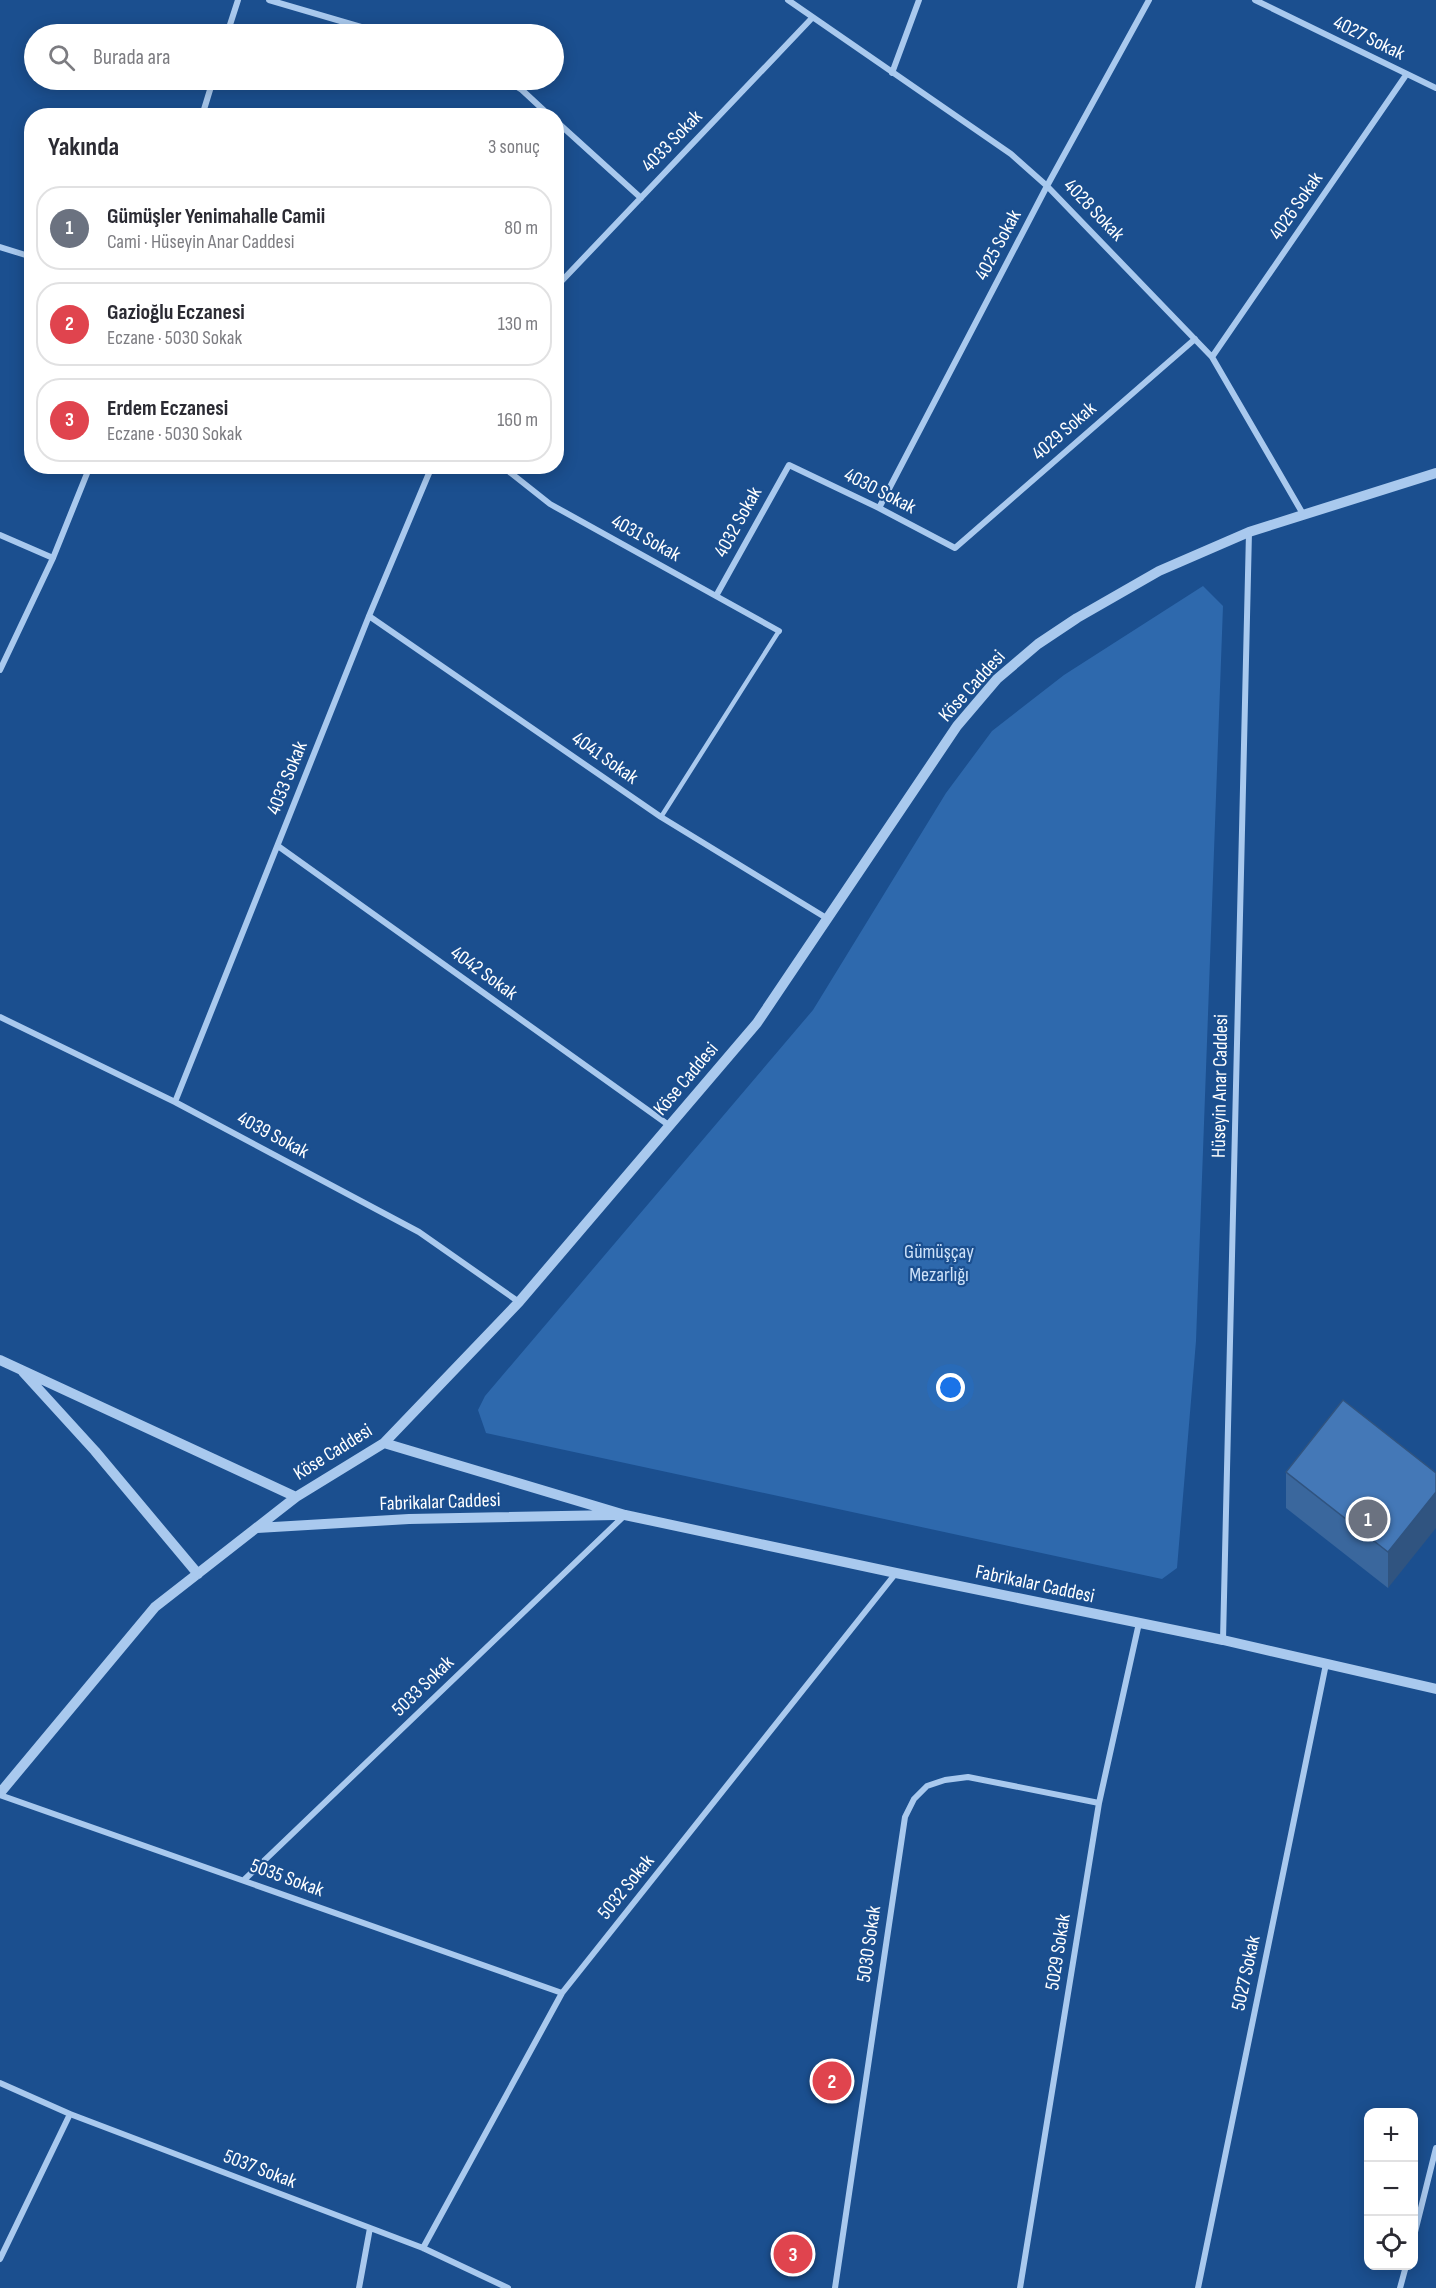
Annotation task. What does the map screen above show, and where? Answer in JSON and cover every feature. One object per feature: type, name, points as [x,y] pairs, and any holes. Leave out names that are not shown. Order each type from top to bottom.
[{"type":"street","points":[[230,24],[238,0]]},
{"type":"street","points":[[269,0],[351,24]]},
{"type":"street","name":"4028 Sokak","points":[[788,0],[1011,154],[1047,186],[1212,357],[1303,514]]},
{"type":"street","points":[[892,73],[919,0]]},
{"type":"street","name":"4025 Sokak","points":[[879,508],[1047,186],[1149,0]]},
{"type":"street","name":"4027 Sokak","points":[[1255,0],[1436,88]]},
{"type":"street","name":"4033 Sokak","points":[[564,279],[812,18]]},
{"type":"street","name":"4026 Sokak","points":[[1212,357],[1406,75]]},
{"type":"street","points":[[204,108],[210,90]]},
{"type":"street","points":[[522,90],[541,108]]},
{"type":"street","points":[[564,128],[641,198]]},
{"type":"street","points":[[0,247],[24,254]]},
{"type":"street","name":"4029 Sokak","points":[[955,548],[1195,339]]},
{"type":"street","name":"4030 Sokak","points":[[789,465],[955,548]]},
{"type":"street","name":"4032 Sokak","points":[[716,596],[789,465]]},
{"type":"street","name":"Köse Caddesi","points":[[0,1794],[155,1607],[296,1497],[384,1443],[519,1302],[758,1023],[957,726],[997,679],[1038,644],[1113,596],[1159,571],[1249,532],[1436,473]]},
{"type":"street","points":[[0,669],[53,558],[87,474]]},
{"type":"street","name":"4033 Sokak","points":[[174,1102],[369,615],[429,474]]},
{"type":"street","name":"4031 Sokak","points":[[512,474],[550,504],[779,631]]},
{"type":"street","name":"Hüseyin Anar Caddesi","points":[[1223,1640],[1249,532]]},
{"type":"street","points":[[0,535],[53,558]]},
{"type":"street","name":"4041 Sokak","points":[[369,615],[661,817],[828,919]]},
{"type":"street","name":"4042 Sokak","points":[[278,846],[670,1126]]},
{"type":"street","name":"4039 Sokak","points":[[0,1017],[174,1102],[419,1232],[519,1302]]},
{"type":"street","points":[[0,1360],[296,1497]]},
{"type":"street","points":[[19,1368],[95,1451],[198,1574]]},
{"type":"street","name":"Fabrikalar Caddesi","points":[[384,1443],[626,1515],[896,1574],[1223,1640],[1436,1689]]},
{"type":"street","name":"Fabrikalar Caddesi","points":[[256,1528],[409,1520],[626,1515]]},
{"type":"street","name":"5033 Sokak","points":[[244,1880],[626,1515]]},
{"type":"street","name":"5032 Sokak","points":[[423,2248],[562,1993],[896,1574]]},
{"type":"street","name":"5029 Sokak","points":[[1020,2288],[1099,1803],[1138,1623]]},
{"type":"street","name":"5027 Sokak","points":[[1198,2288],[1326,1664]]},
{"type":"street","name":"5030 Sokak","points":[[835,2288],[905,1817],[914,1799],[927,1786],[945,1780],[968,1777],[1099,1803]]},
{"type":"street","name":"5035 Sokak","points":[[0,1794],[562,1993]]},
{"type":"street","name":"5037 Sokak","points":[[0,2083],[70,2114],[423,2248],[508,2288]]},
{"type":"street","points":[[0,2259],[70,2114]]},
{"type":"street","points":[[1418,2217],[1436,2148]]},
{"type":"street","points":[[359,2288],[370,2228]]},
{"type":"street","points":[[1400,2288],[1405,2270]]},
{"type":"lane","points":[[661,817],[779,631]]},
{"type":"green space","name":"Gümüşçay Mezarlığı","points":[[1203,586],[1223,606],[1196,1341],[1177,1568],[1162,1579],[486,1433],[478,1410],[485,1396],[813,1010],[946,793],[992,731],[1064,675]]},
{"type":"building","points":[[1343,1400],[1436,1473],[1436,1492],[1388,1552],[1286,1472]]},
{"type":"place","name":"Gümüşler Yenimahalle Camii","points":[[1368,1519]]},
{"type":"place","name":"Gazioğlu Eczanesi","points":[[832,2081]]},
{"type":"place","name":"Erdem Eczanesi","points":[[793,2254]]}]
